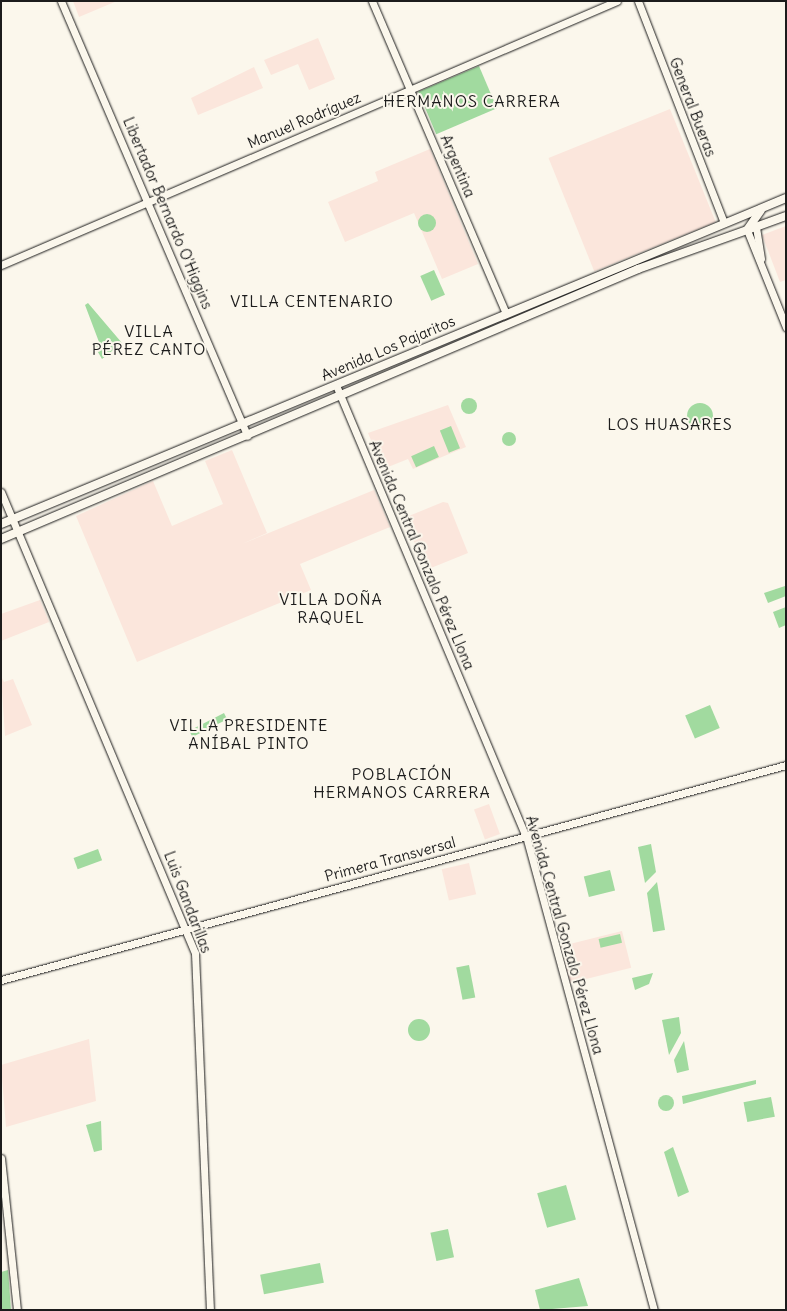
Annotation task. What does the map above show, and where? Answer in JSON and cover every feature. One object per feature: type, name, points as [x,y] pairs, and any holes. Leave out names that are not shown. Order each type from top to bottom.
[{"type":"main road","name":"Avenida Los Pajaritos","points":[[1,524],[786,198]]},
{"type":"main road","points":[[747,230],[767,206]]},
{"type":"main road","name":"Avenida Los Pajaritos","points":[[1,539],[674,255],[786,216]]},
{"type":"main road","points":[[506,313],[518,320]]},
{"type":"street","name":"Libertador Bernardo O'Higgins","points":[[62,1],[247,436]]},
{"type":"street","name":"Argentina","points":[[372,1],[506,313]]},
{"type":"street","name":"Manuel Rodríguez","points":[[1,265],[617,1]]},
{"type":"street","name":"General Bueras","points":[[638,1],[724,223]]},
{"type":"street","points":[[756,227],[761,259]]},
{"type":"street","points":[[747,230],[761,259],[786,327]]},
{"type":"street","name":"Avenida Central Gonzalo Pérez Llona","points":[[336,385],[526,836],[654,1310]]},
{"type":"street","name":"Luis Gandarillas","points":[[1,492],[186,930],[197,967],[210,1310]]},
{"type":"street","name":"Primera Transversal","points":[[1,980],[786,765]]},
{"type":"street","points":[[1,1158],[17,1310]]},
{"type":"shaded area","points":[[73,1],[117,1],[79,17]]},
{"type":"shaded area","points":[[318,38],[335,79],[309,90],[298,64],[271,75],[264,60]]},
{"type":"shaded area","points":[[254,67],[263,88],[198,115],[191,98]]},
{"type":"shaded area","points":[[670,109],[716,222],[594,271],[549,158]]},
{"type":"shaded area","points":[[430,149],[478,264],[442,279],[414,213],[345,242],[328,202],[378,181],[375,172]]},
{"type":"shaded area","points":[[786,226],[786,280],[780,282],[762,235]]},
{"type":"shaded area","points":[[448,405],[466,447],[413,469],[408,459],[383,469],[368,433]]},
{"type":"shaded area","points":[[232,450],[267,533],[242,544],[374,490],[390,527],[300,564],[311,590],[137,662],[76,516],[153,481],[172,526],[223,504],[205,461]]},
{"type":"shaded area","points":[[443,502],[448,503],[468,553],[426,570],[404,518]]},
{"type":"shaded area","points":[[40,600],[49,622],[1,641],[1,614]]},
{"type":"shaded area","points":[[1,676],[4,682],[13,679],[32,725],[5,736]]},
{"type":"shaded area","points":[[489,804],[500,834],[485,840],[474,809]]},
{"type":"shaded area","points":[[469,863],[476,894],[449,900],[442,869]]},
{"type":"shaded area","points":[[622,931],[631,968],[570,983],[561,946]]},
{"type":"shaded area","points":[[89,1039],[96,1101],[6,1127],[1,1065]]},
{"type":"green space","points":[[479,66],[497,108],[436,134],[418,92]]},
{"type":"green space","points":[[427,214],[433,217],[436,223],[433,229],[427,232],[421,229],[418,223],[421,217]]},
{"type":"green space","points":[[434,270],[445,295],[431,301],[420,276]]},
{"type":"green space","points":[[88,303],[122,343],[102,359],[95,347],[99,342],[85,305]]},
{"type":"green space","points":[[469,398],[477,406],[469,414],[461,406]]},
{"type":"green space","points":[[700,403],[709,407],[713,416],[709,425],[700,429],[691,425],[687,416],[691,407]]},
{"type":"green space","points":[[451,426],[460,448],[449,453],[440,430]]},
{"type":"green space","points":[[506,432],[512,432],[516,439],[512,446],[506,446],[502,442],[502,436]]},
{"type":"green space","points":[[434,446],[439,457],[416,467],[411,456]]},
{"type":"green space","points":[[785,586],[786,596],[768,603],[764,593]]},
{"type":"green space","points":[[786,607],[786,625],[779,628],[773,612]]},
{"type":"green space","points":[[710,705],[720,728],[695,739],[685,716]]},
{"type":"green space","points":[[224,713],[227,719],[192,737],[189,731]]},
{"type":"green space","points":[[651,844],[656,872],[645,883],[638,847]]},
{"type":"green space","points":[[98,849],[102,860],[78,869],[74,858]]},
{"type":"green space","points":[[610,870],[615,890],[589,897],[584,877]]},
{"type":"green space","points":[[657,882],[665,930],[653,932],[647,893]]},
{"type":"green space","points":[[620,934],[622,943],[601,948],[599,939]]},
{"type":"green space","points":[[469,965],[475,997],[463,1000],[456,967]]},
{"type":"green space","points":[[653,973],[649,984],[635,990],[632,978]]},
{"type":"green space","points":[[679,1017],[681,1033],[669,1055],[662,1020]]},
{"type":"green space","points":[[419,1019],[429,1026],[430,1030],[423,1040],[419,1041],[409,1034],[408,1030],[415,1020]]},
{"type":"green space","points":[[684,1041],[689,1070],[677,1073],[674,1060]]},
{"type":"green space","points":[[756,1080],[756,1084],[683,1104],[682,1096]]},
{"type":"green space","points":[[663,1095],[669,1095],[674,1100],[672,1109],[663,1111],[658,1106],[658,1100]]},
{"type":"green space","points":[[771,1097],[775,1117],[747,1122],[744,1102]]},
{"type":"green space","points":[[101,1121],[102,1150],[94,1152],[86,1125]]},
{"type":"green space","points":[[673,1147],[689,1192],[678,1197],[664,1152]]},
{"type":"green space","points":[[566,1185],[576,1220],[547,1228],[537,1193]]},
{"type":"green space","points":[[448,1229],[454,1257],[436,1261],[430,1233]]},
{"type":"green space","points":[[320,1263],[324,1283],[264,1294],[260,1275]]},
{"type":"green space","points":[[8,1270],[11,1310],[1,1310],[1,1272]]},
{"type":"green space","points":[[579,1278],[588,1306],[540,1310],[535,1290]]},
{"type":"district","name":"HERMANOS CARRERA","points":[[472,101]]},
{"type":"district","name":"VILLA CENTENARIO","points":[[312,301]]},
{"type":"district","name":"VILLA PÉREZ CANTO","points":[[149,340]]},
{"type":"district","name":"LOS HUASARES","points":[[670,424]]},
{"type":"district","name":"VILLA DOÑA RAQUEL","points":[[331,608]]},
{"type":"district","name":"VILLA PRESIDENTE ANÍBAL PINTO","points":[[249,734]]},
{"type":"district","name":"POBLACIÓN HERMANOS CARRERA","points":[[402,783]]}]
